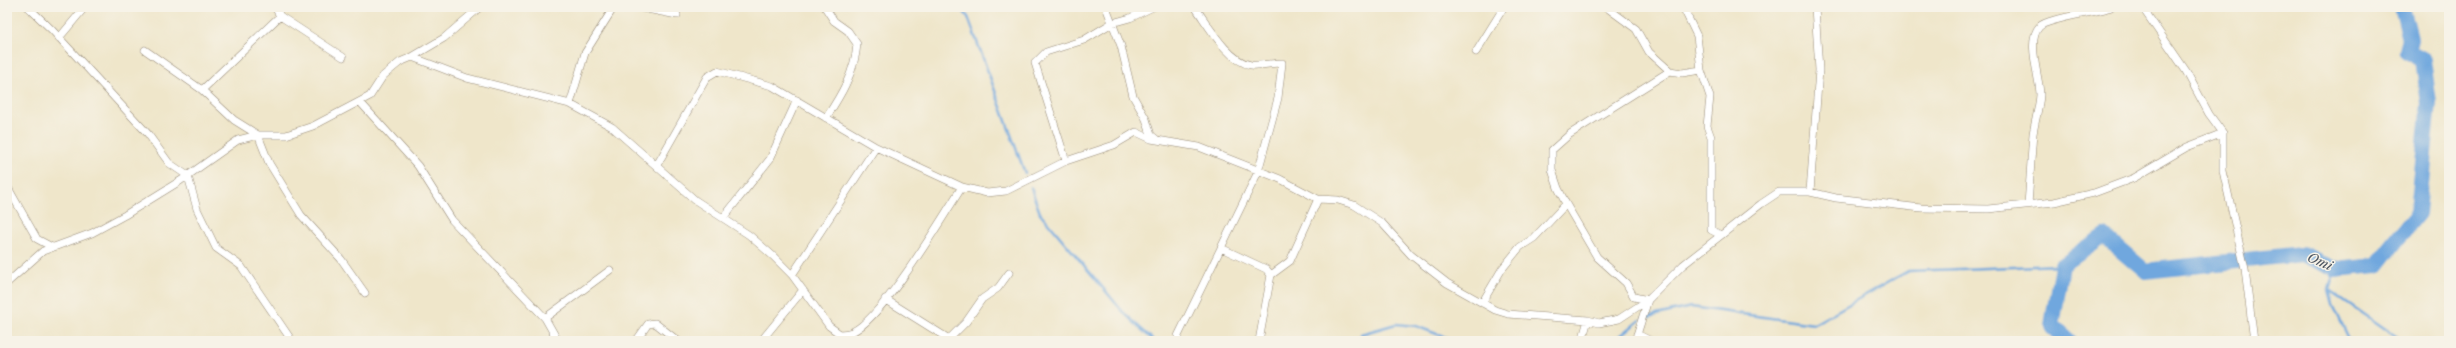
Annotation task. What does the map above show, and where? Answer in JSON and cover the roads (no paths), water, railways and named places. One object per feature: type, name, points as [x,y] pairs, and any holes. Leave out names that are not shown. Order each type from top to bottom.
[{"type":"street","points":[[28,7],[59,38],[148,134],[169,163],[188,176],[197,209],[216,248],[241,266],[292,341]]},
{"type":"street","points":[[59,38],[85,7]]},
{"type":"street","points":[[275,7],[280,16],[343,57]]},
{"type":"street","points":[[7,283],[21,268],[52,247],[92,233],[112,222],[188,176],[238,140],[258,135],[286,135],[313,126],[360,102],[370,96],[383,76],[400,62],[412,57],[444,38],[480,7]]},
{"type":"street","points":[[570,104],[585,53],[614,7]]},
{"type":"street","points":[[638,7],[677,15]]},
{"type":"street","points":[[825,7],[834,21],[848,31],[857,44],[856,58],[850,77],[826,118]]},
{"type":"street","points":[[1106,7],[1121,46],[1133,96],[1146,119],[1151,136],[1158,140]]},
{"type":"street","points":[[1066,161],[1035,63],[1046,52],[1084,40],[1112,23],[1130,18],[1152,7]]},
{"type":"street","points":[[1178,341],[1178,336],[1258,172],[1279,91],[1282,63],[1250,65],[1237,58],[1215,38],[1195,7]]},
{"type":"street","points":[[1476,52],[1504,7]]},
{"type":"street","points":[[1606,7],[1636,29],[1649,52],[1670,71],[1682,73],[1701,70]]},
{"type":"street","points":[[1686,7],[1698,36],[1701,70],[1710,97],[1707,126],[1711,137],[1711,230],[1721,235]]},
{"type":"street","points":[[1810,192],[1819,70],[1815,7]]},
{"type":"street","points":[[2028,204],[2033,134],[2040,95],[2034,58],[2036,32],[2040,26],[2052,21],[2082,16],[2111,7]]},
{"type":"street","points":[[2142,7],[2186,71],[2209,114],[2223,132],[2223,171],[2245,269],[2254,341]]},
{"type":"street","points":[[202,90],[280,16]]},
{"type":"street","points":[[145,50],[202,90],[234,120],[258,135],[269,163],[301,215],[341,259],[365,293]]},
{"type":"street","points":[[412,57],[466,78],[570,104],[612,127],[695,200],[723,218],[773,256],[792,275],[829,326],[840,334],[852,332],[866,322],[885,299],[935,231],[962,186]]},
{"type":"street","points":[[657,165],[707,77],[716,71],[772,86],[876,147],[962,186],[987,193],[1006,191],[1066,161],[1114,145],[1136,132],[1158,140],[1199,147],[1280,180],[1318,198],[1349,203],[1370,214],[1411,255],[1446,283],[1482,303],[1508,314],[1588,320],[1599,324],[1619,319],[1648,300],[1683,264],[1780,192],[1810,192],[1836,198],[1920,208],[1988,209],[2054,202],[2094,193],[2134,178],[2187,147],[2223,132]]},
{"type":"street","points":[[1648,300],[1634,298],[1626,283],[1597,257],[1558,188],[1552,170],[1552,150],[1557,143],[1670,71]]},
{"type":"street","points":[[723,218],[770,158],[797,100]]},
{"type":"street","points":[[360,102],[418,166],[452,220],[544,318],[558,341]]},
{"type":"street","points":[[792,275],[876,147]]},
{"type":"street","points":[[7,186],[37,239],[52,247]]},
{"type":"street","points":[[1259,341],[1271,275],[1290,261],[1318,198]]},
{"type":"street","points":[[1482,303],[1502,269],[1520,247],[1534,238],[1566,204]]},
{"type":"street","points":[[1221,248],[1266,269],[1271,275]]},
{"type":"street","points":[[544,318],[610,270]]},
{"type":"street","points":[[885,299],[950,340],[966,322],[982,299],[998,288],[1008,273]]},
{"type":"street","points":[[761,341],[803,290]]},
{"type":"street","points":[[1648,300],[1636,337],[1650,341]]},
{"type":"street","points":[[1582,341],[1588,320]]},
{"type":"street","points":[[636,341],[648,324],[655,323],[678,341]]},
{"type":"waterway","points":[[960,7],[968,17],[1025,173]]},
{"type":"waterway","name":"Omi","points":[[2069,341],[2052,326],[2062,265],[2104,236],[2145,271],[2302,254],[2335,269],[2377,265],[2418,213],[2429,103],[2423,60],[2407,51],[2410,39],[2402,7]]},
{"type":"waterway","points":[[1031,188],[1040,213],[1124,313],[1154,341]]},
{"type":"waterway","points":[[1644,318],[1691,307],[1814,324],[1908,271],[2062,265]]},
{"type":"waterway","points":[[2335,269],[2329,290],[2334,307],[2350,341]]},
{"type":"waterway","points":[[2329,290],[2403,341]]},
{"type":"waterway","points":[[1614,341],[1640,320]]},
{"type":"waterway","points":[[1357,341],[1361,334],[1396,324],[1416,326],[1455,341]]}]
